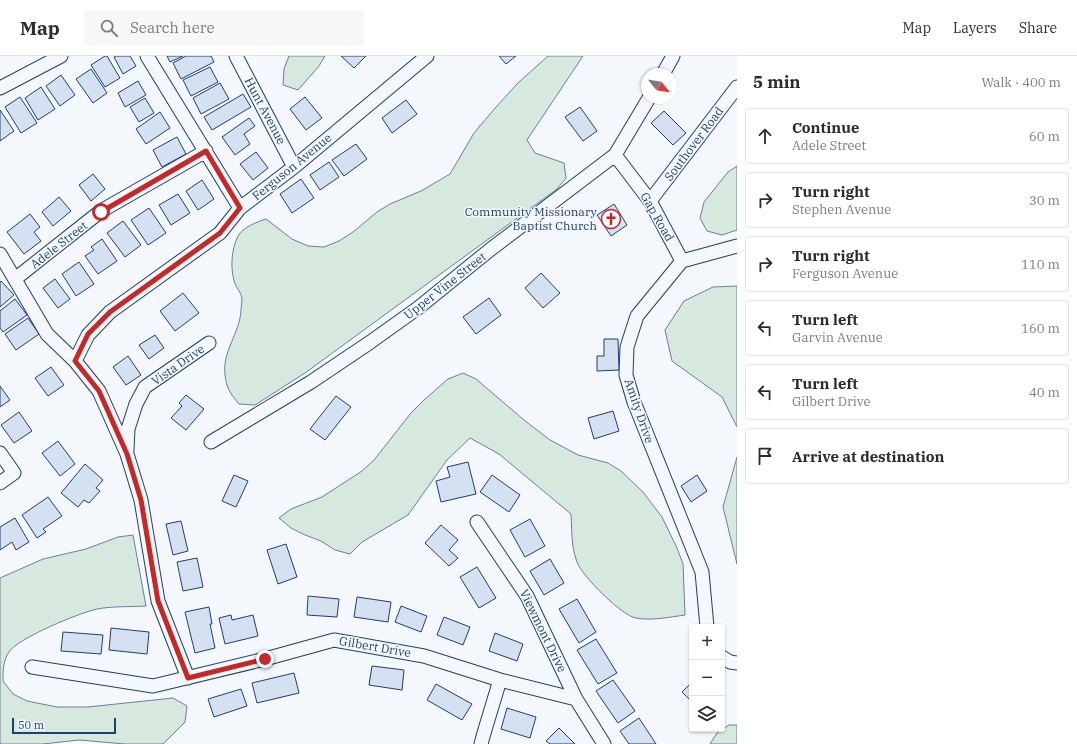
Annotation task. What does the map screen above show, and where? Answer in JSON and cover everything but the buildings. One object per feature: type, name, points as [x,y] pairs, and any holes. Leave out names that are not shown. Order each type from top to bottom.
[{"type":"street","points":[[0,88],[61,56]]},
{"type":"street","points":[[148,56],[240,208]]},
{"type":"street","name":"Hunt Avenue","points":[[236,56],[294,167]]},
{"type":"street","name":"Ferguson Avenue","points":[[75,361],[88,334],[110,312],[220,233],[240,208],[294,167],[427,56]]},
{"type":"street","points":[[666,68],[673,56]]},
{"type":"street","name":"Southover Road","points":[[650,201],[737,87]]},
{"type":"street","name":"Upper Vine Street","points":[[211,442],[311,382],[369,343],[418,308],[492,249],[615,155],[645,104]]},
{"type":"street","name":"Adele Street","points":[[15,279],[101,212],[206,151]]},
{"type":"street","name":"Gap Road","points":[[615,155],[650,201],[682,261]]},
{"type":"street","points":[[682,261],[737,246]]},
{"type":"street","points":[[0,254],[47,334],[75,361],[99,391],[127,454],[141,500],[158,601],[188,678]]},
{"type":"street","name":"Amity Drive","points":[[682,261],[636,316],[627,347],[626,375],[634,402],[702,572],[707,624]]},
{"type":"street","name":"Vista Drive","points":[[127,454],[128,429],[136,404],[145,387],[209,343]]},
{"type":"street","points":[[0,453],[14,473],[0,483]]},
{"type":"street","name":"Viewmont Drive","points":[[477,522],[527,596],[576,699],[604,744]]},
{"type":"street","name":"Gilbert Drive","points":[[32,668],[153,686],[334,640],[424,656],[500,680],[576,699]]},
{"type":"street","points":[[725,659],[730,662],[737,663]]},
{"type":"street","points":[[481,744],[500,680]]},
{"type":"shaded area","points":[[289,56],[325,56],[319,66],[298,90],[283,85],[284,69]]},
{"type":"shaded area","points":[[548,56],[583,56],[527,140],[535,153],[564,163],[566,178],[557,189],[305,373],[255,405],[239,404],[231,394],[228,387],[225,375],[225,366],[228,350],[238,326],[241,310],[242,298],[233,278],[232,266],[234,247],[240,233],[250,225],[266,219],[292,239],[308,246],[324,247],[339,241],[390,204],[421,191],[450,174],[474,133],[518,83]]},
{"type":"shaded area","points":[[737,166],[737,230],[722,235],[707,231],[700,218],[704,202],[728,172]]},
{"type":"shaded area","points":[[737,286],[737,427],[722,397],[672,361],[665,330],[684,301],[713,287]]},
{"type":"shaded area","points":[[463,373],[476,379],[550,440],[578,455],[608,463],[621,471],[643,492],[662,517],[683,564],[685,615],[667,618],[642,619],[630,616],[612,603],[586,576],[577,562],[573,544],[571,514],[499,454],[470,438],[447,460],[408,515],[362,542],[350,554],[335,550],[321,541],[291,528],[279,518],[291,509],[322,497],[362,471],[374,460],[411,413],[424,400],[448,379]]},
{"type":"shaded area","points":[[737,457],[737,564],[723,507]]},
{"type":"shaded area","points":[[133,535],[146,606],[115,607],[88,611],[36,633],[15,646],[9,652],[4,662],[3,681],[13,694],[27,701],[57,707],[88,707],[173,698],[187,706],[185,722],[163,744],[125,744],[79,740],[43,744],[0,744],[0,578],[43,559],[86,549],[118,537]]},
{"type":"shaded area","points":[[729,725],[737,725],[737,744],[710,744],[717,733],[725,732],[725,728]]},
{"type":"place","name":"Community Missionary Baptist Church","points":[[611,219]]},
{"type":"route","points":[[101,212],[206,151],[240,208],[220,233],[110,312],[88,334],[75,361],[99,391],[127,454],[141,500],[158,601],[188,678],[265,659]]}]
